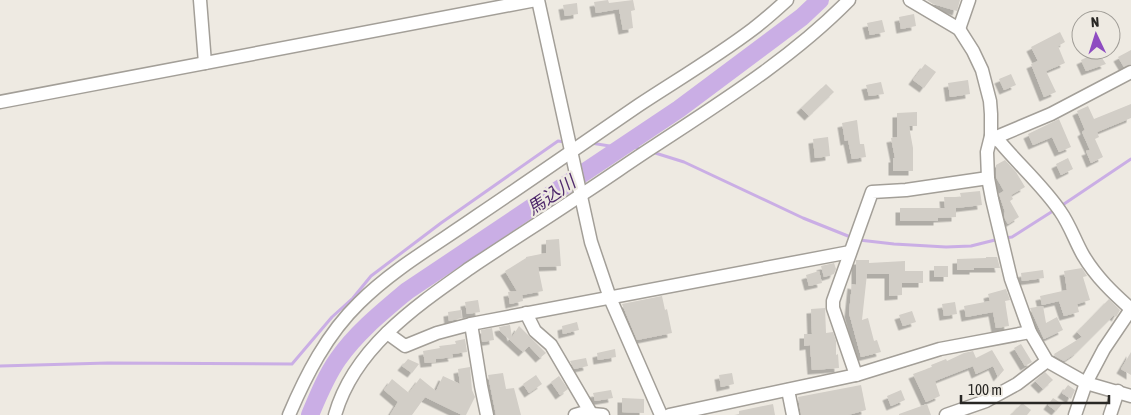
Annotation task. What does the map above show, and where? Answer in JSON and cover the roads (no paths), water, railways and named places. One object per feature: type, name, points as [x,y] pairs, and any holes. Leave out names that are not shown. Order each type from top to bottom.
[{"type":"street","points":[[200,0],[205,63]]},
{"type":"street","points":[[0,102],[537,0],[591,242],[610,298],[661,415]]},
{"type":"street","points":[[289,415],[302,386],[326,345],[340,324],[358,304],[414,259],[754,29],[787,0]]},
{"type":"street","points":[[334,415],[339,401],[356,369],[387,333],[427,299],[580,194],[695,120],[788,54],[849,0]]},
{"type":"street","points":[[910,0],[959,30],[978,60],[990,101],[993,137],[987,152],[988,178],[1017,298],[1030,332],[1047,361],[1086,383],[1131,396]]},
{"type":"street","points":[[959,30],[969,0]]},
{"type":"street","points":[[993,137],[1051,114],[1131,72]]},
{"type":"street","points":[[993,137],[1058,208],[1092,270],[1131,309],[1104,349],[1086,383],[1075,415]]},
{"type":"street","points":[[856,375],[833,301],[872,192],[906,190],[988,178]]},
{"type":"street","points":[[387,333],[405,346],[437,333],[471,324],[791,265],[852,249]]},
{"type":"street","points":[[526,314],[536,331],[551,345],[592,415]]},
{"type":"street","points":[[471,324],[487,415]]},
{"type":"street","points":[[669,415],[856,375],[940,349],[1030,332]]},
{"type":"street","points":[[946,415],[986,401],[1017,384],[1047,361]]},
{"type":"street","points":[[788,390],[793,415]]},
{"type":"street","points":[[1110,415],[1118,391]]},
{"type":"street","points":[[575,415],[582,413],[603,415]]},
{"type":"waterway","name":"馬込川","points":[[310,415],[322,386],[345,349],[370,323],[407,291],[679,109],[802,17],[820,0]]},
{"type":"waterway","points":[[0,366],[108,363],[292,364],[332,317],[353,298],[371,276],[441,223],[558,141],[565,142]]},
{"type":"waterway","name":"馬込川","points":[[591,143],[622,148],[632,146],[641,149]]},
{"type":"waterway","points":[[652,152],[684,162],[803,218],[853,238]]},
{"type":"waterway","points":[[1061,206],[1131,159]]},
{"type":"waterway","points":[[1005,238],[1012,237],[1056,209]]},
{"type":"waterway","points":[[859,240],[946,247],[971,246],[999,239]]}]
